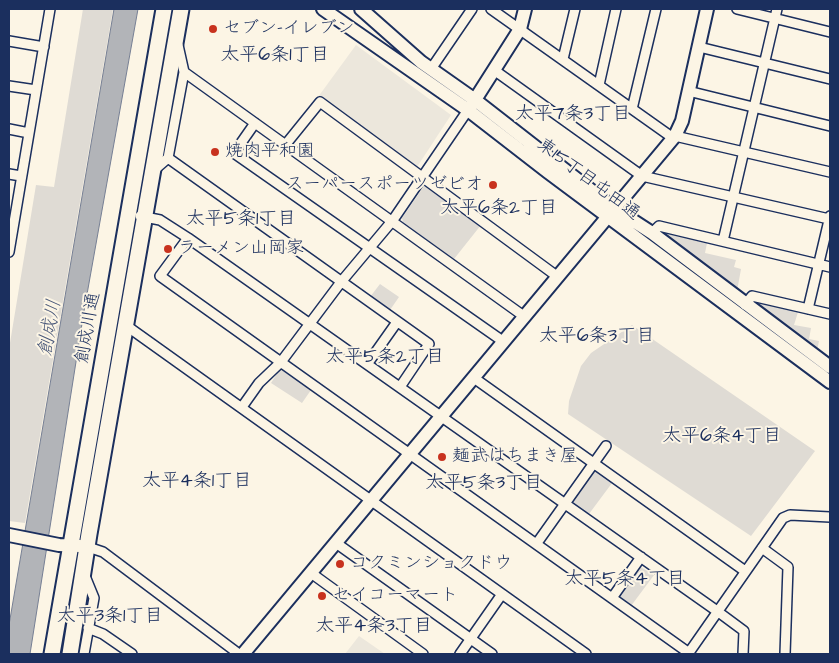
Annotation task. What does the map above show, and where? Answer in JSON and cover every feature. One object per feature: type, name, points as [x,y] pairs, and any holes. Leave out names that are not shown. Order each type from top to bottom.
[{"type":"highway","name":"創成川通","points":[[52,654],[164,9]]},
{"type":"highway","name":"創成川通","points":[[70,654],[181,9]]},
{"type":"street","points":[[9,247],[13,197],[21,176],[50,9]]},
{"type":"street","name":"東15丁目屯田通","points":[[323,9],[369,43],[472,105]]},
{"type":"street","name":"東15丁目屯田通","points":[[361,9],[472,105],[830,382]]},
{"type":"street","points":[[430,69],[472,9]]},
{"type":"street","points":[[491,9],[674,137],[830,172]]},
{"type":"street","points":[[242,407],[260,383],[281,362],[341,282],[393,220],[472,105],[520,29],[525,9]]},
{"type":"street","points":[[563,60],[575,9]]},
{"type":"street","points":[[598,85],[616,9]]},
{"type":"street","points":[[632,109],[656,9]]},
{"type":"street","points":[[11,536],[53,544],[88,547],[103,552],[241,654],[443,416],[674,137],[682,121],[707,9]]},
{"type":"street","points":[[737,9],[776,13],[830,32]]},
{"type":"street","points":[[723,241],[776,13]]},
{"type":"street","points":[[153,171],[168,158],[184,72],[176,35]]},
{"type":"street","points":[[9,42],[44,47]]},
{"type":"street","points":[[699,47],[830,79]]},
{"type":"street","points":[[494,70],[642,176],[830,218],[808,309]]},
{"type":"street","points":[[184,72],[393,220],[525,317]]},
{"type":"street","points":[[9,86],[36,90]]},
{"type":"street","points":[[688,91],[830,126]]},
{"type":"street","points":[[286,144],[320,102],[558,277]]},
{"type":"street","points":[[256,123],[234,153],[504,342]]},
{"type":"street","points":[[9,130],[29,133]]},
{"type":"street","points":[[168,158],[429,344],[400,387]]},
{"type":"street","points":[[9,174],[21,176]]},
{"type":"street","name":"東15丁目屯田通","points":[[612,213],[652,233],[745,305],[830,367]]},
{"type":"street","points":[[128,214],[160,220],[188,238],[368,363],[717,611],[744,631],[743,654]]},
{"type":"street","points":[[652,233],[659,226],[830,267]]},
{"type":"street","points":[[188,238],[160,276],[688,654],[783,518],[790,515],[830,517]]},
{"type":"street","points":[[745,305],[752,296],[830,314]]},
{"type":"street","points":[[109,321],[127,325],[586,654]]},
{"type":"street","points":[[368,363],[397,322]]},
{"type":"street","points":[[474,378],[745,571]]},
{"type":"street","points":[[536,544],[606,446]]},
{"type":"street","points":[[336,543],[492,654]]},
{"type":"street","points":[[762,548],[788,567],[785,654]]},
{"type":"street","points":[[612,598],[641,557]]},
{"type":"street","points":[[84,573],[94,598],[84,654]]},
{"type":"street","points":[[311,573],[423,654]]},
{"type":"street","points":[[460,654],[502,594]]},
{"type":"street","points":[[88,628],[103,634],[132,654]]},
{"type":"shaded area","points":[[83,9],[113,9],[25,523],[9,521],[9,349],[36,185],[54,187]]},
{"type":"shaded area","points":[[114,9],[138,9],[84,311],[30,654],[9,654],[9,625]]},
{"type":"shaded area","points":[[356,45],[451,115],[417,167],[318,97]]},
{"type":"shaded area","points":[[424,186],[481,225],[454,259],[403,222],[402,218]]},
{"type":"shaded area","points":[[660,232],[707,243],[705,253],[736,260],[734,267],[741,269],[737,291]]},
{"type":"shaded area","points":[[380,284],[399,297],[390,310],[370,297]]},
{"type":"shaded area","points":[[753,301],[798,312],[794,325],[811,328],[809,339],[819,341],[817,351],[752,304]]},
{"type":"shaded area","points":[[632,325],[815,451],[751,536],[568,414],[569,401],[581,366],[591,353]]},
{"type":"shaded area","points":[[280,369],[311,390],[302,403],[271,383]]},
{"type":"shaded area","points":[[594,464],[615,479],[586,518],[565,503]]},
{"type":"shaded area","points":[[639,566],[654,575],[631,606],[617,596]]},
{"type":"shaded area","points":[[359,636],[385,654],[345,654]]},
{"type":"place","name":"セブン-イレブン","points":[[213,29]]},
{"type":"place","name":"焼肉平和園","points":[[215,152]]},
{"type":"place","name":"スーパースポーツゼビオ","points":[[493,185]]},
{"type":"place","name":"ラーメン山岡家","points":[[168,249]]},
{"type":"place","name":"麺武はちまき屋","points":[[442,457]]},
{"type":"place","name":"コクミンショクドウ","points":[[340,564]]},
{"type":"place","name":"セイコーマート","points":[[322,596]]},
{"type":"district","name":"太平6条1丁目","points":[[275,56]]},
{"type":"district","name":"太平7条3丁目","points":[[573,115]]},
{"type":"district","name":"太平6条2丁目","points":[[499,209]]},
{"type":"district","name":"太平5条1丁目","points":[[241,220]]},
{"type":"district","name":"太平6条3丁目","points":[[597,337]]},
{"type":"district","name":"太平5条2丁目","points":[[385,358]]},
{"type":"district","name":"太平6条4丁目","points":[[722,437]]},
{"type":"district","name":"太平4条1丁目","points":[[197,482]]},
{"type":"district","name":"太平5条3丁目","points":[[484,484]]},
{"type":"district","name":"太平5条4丁目","points":[[625,580]]},
{"type":"district","name":"太平3条1丁目","points":[[110,617]]},
{"type":"district","name":"太平4条3丁目","points":[[374,627]]},
{"type":"water label","name":"創成川","points":[[51,328]]}]
